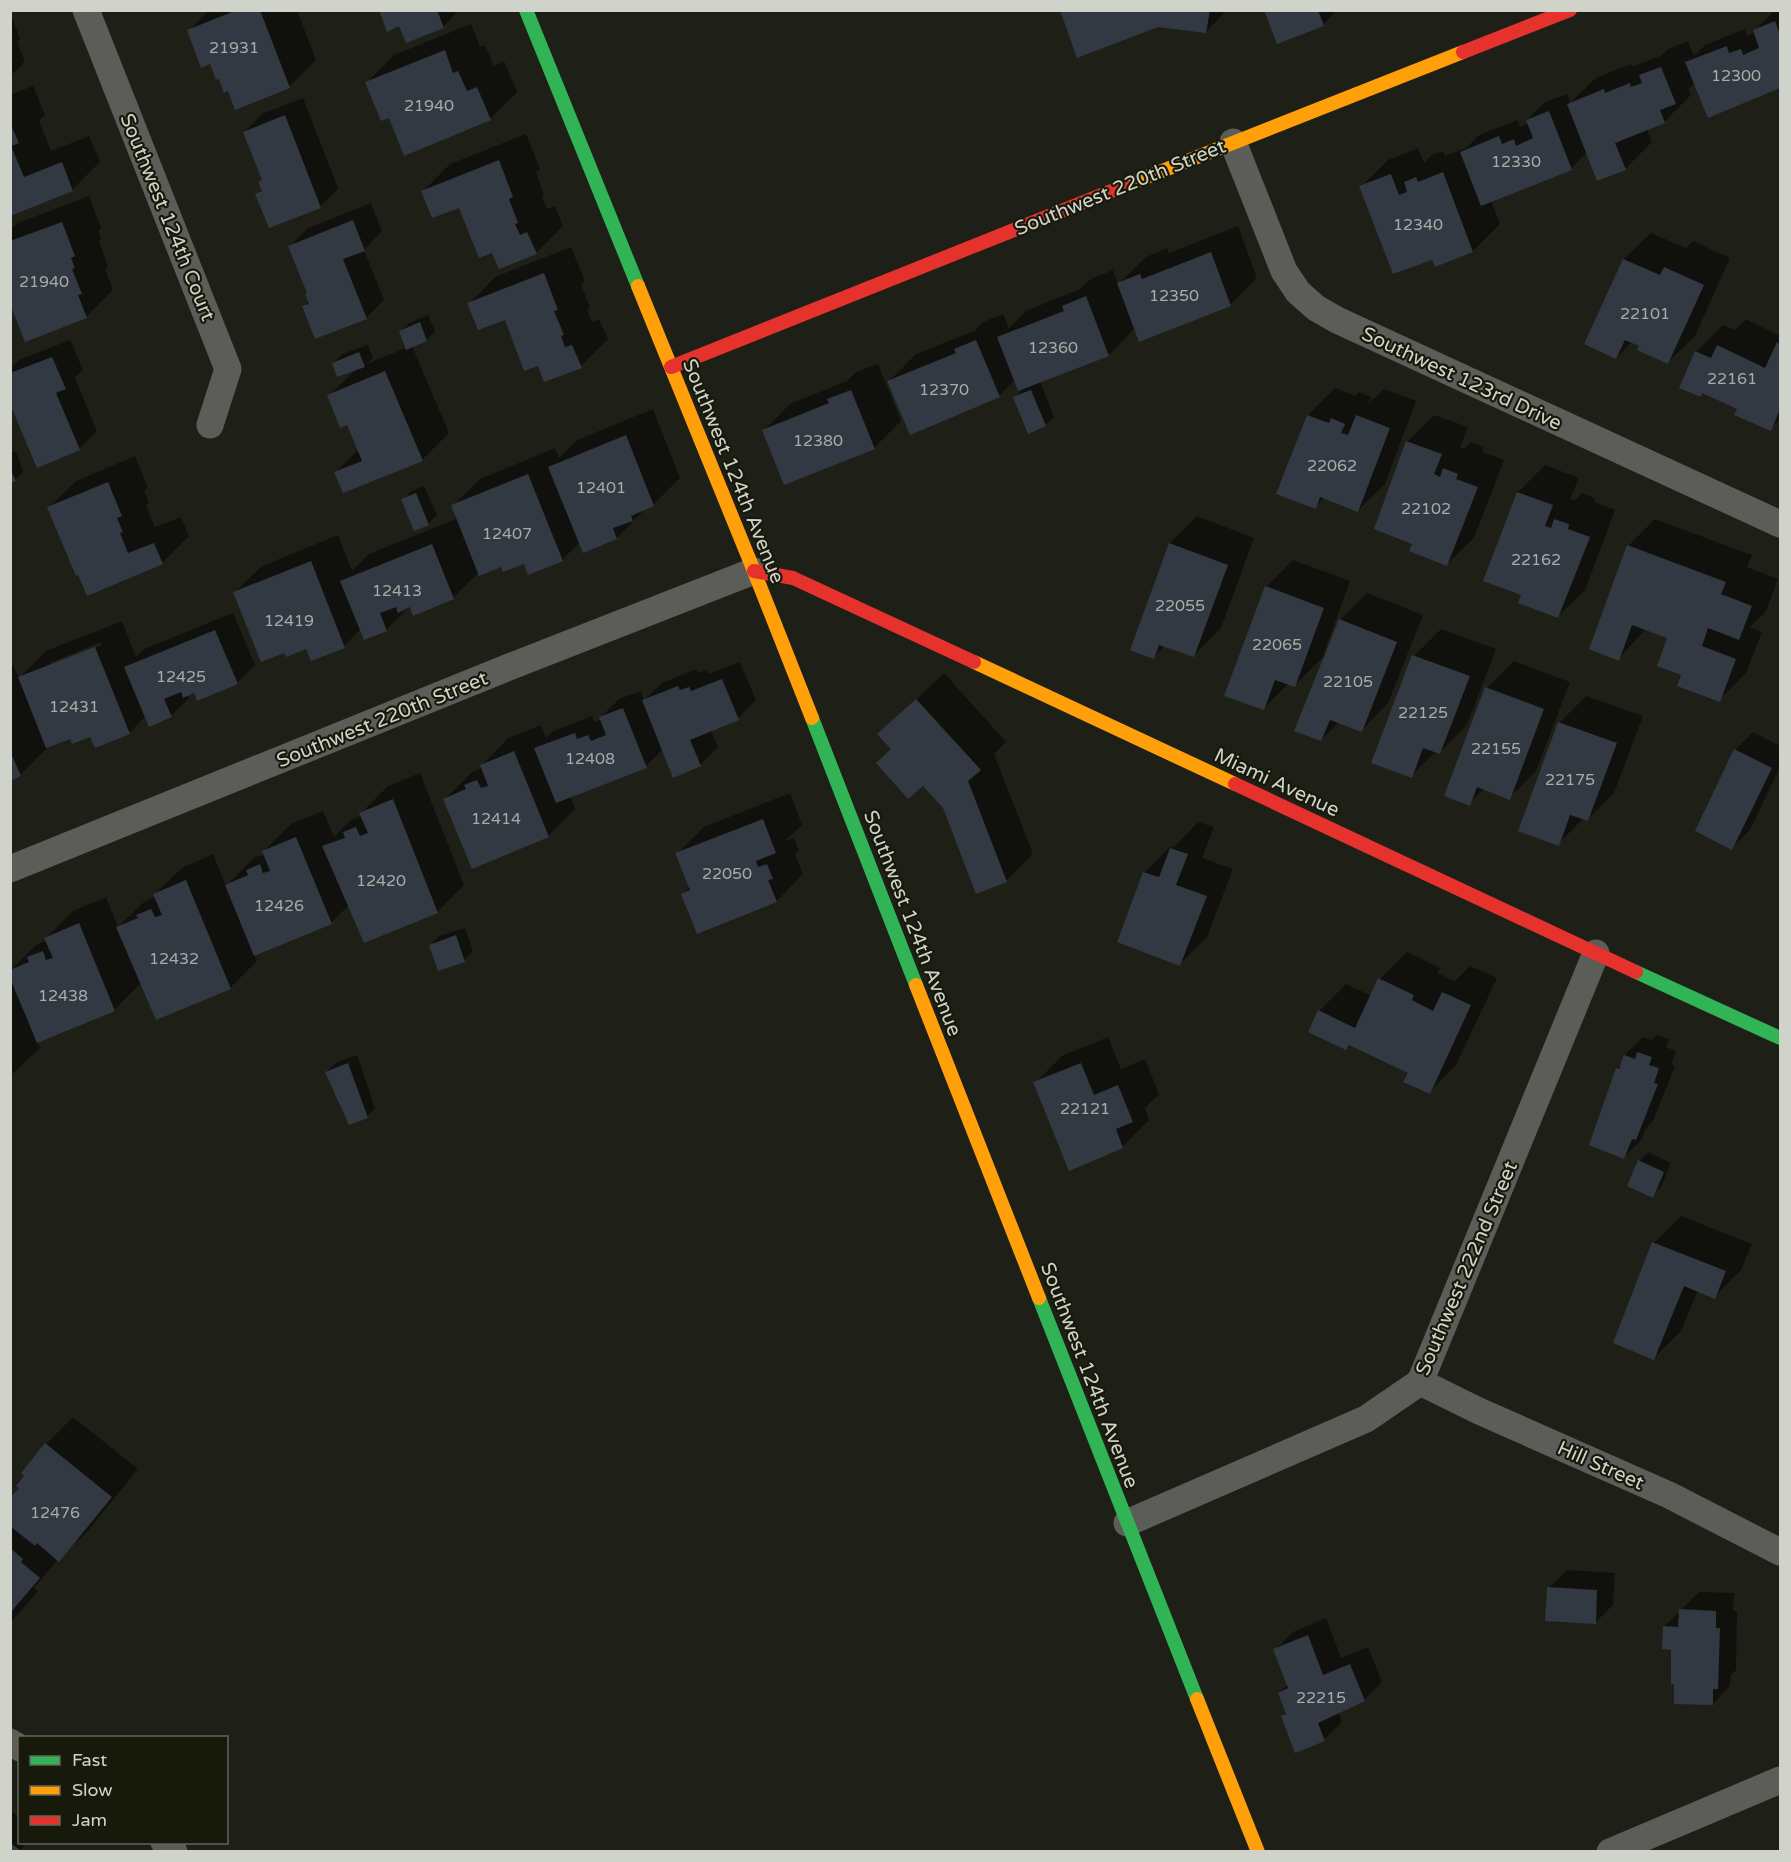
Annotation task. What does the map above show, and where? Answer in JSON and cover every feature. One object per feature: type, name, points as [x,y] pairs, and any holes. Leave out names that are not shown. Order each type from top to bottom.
[{"type":"street","name":"Southwest 124th Court","points":[[86,10],[228,369],[210,425]]},
{"type":"street","name":"Southwest 124th Avenue","points":[[526,10],[754,571],[1258,1851]]},
{"type":"street","name":"Southwest 220th Street","points":[[671,367],[1570,10]]},
{"type":"street","name":"Southwest 123rd Drive","points":[[1233,142],[1284,271],[1298,292],[1316,308],[1337,320],[1780,524]]},
{"type":"street","name":"Southwest 220th Street","points":[[10,869],[509,667],[754,571]]},
{"type":"street","name":"Miami Avenue","points":[[754,571],[794,578],[1780,1038]]},
{"type":"street","name":"Southwest 222nd Street","points":[[1127,1523],[1366,1419],[1420,1382],[1596,953]]},
{"type":"street","name":"Hill Street","points":[[1420,1382],[1479,1411],[1669,1495],[1780,1552]]},
{"type":"street","points":[[1610,1851],[1780,1780]]},
{"type":"building","points":[[237,10],[260,10],[290,88],[235,110],[228,91],[224,93],[210,64],[201,68],[187,30]]},
{"type":"building","points":[[379,10],[437,10],[444,28],[406,43],[399,26],[387,32]]},
{"type":"building","points":[[1060,10],[1210,10],[1206,33],[1158,27],[1077,58]]},
{"type":"building","points":[[1264,10],[1318,10],[1324,26],[1277,44]]},
{"type":"building","points":[[1775,21],[1780,35],[1780,88],[1708,118],[1685,62],[1727,46],[1729,53],[1741,49],[1743,55],[1759,48],[1753,30]]},
{"type":"building","points":[[445,50],[453,73],[458,71],[467,91],[477,87],[491,120],[404,156],[389,118],[381,121],[365,82]]},
{"type":"building","points":[[1661,67],[1676,104],[1660,110],[1665,123],[1615,143],[1626,170],[1597,181],[1567,104],[1604,89],[1605,93],[1630,83],[1631,87],[1642,83],[1639,75]]},
{"type":"building","points":[[1549,111],[1572,170],[1481,206],[1460,152],[1499,136],[1502,144],[1514,139],[1516,146],[1533,138],[1526,120]]},
{"type":"building","points":[[285,115],[321,208],[269,228],[255,194],[262,191],[258,182],[262,180],[243,132]]},
{"type":"building","points":[[10,123],[19,143],[11,146],[24,177],[62,162],[73,191],[10,216]]},
{"type":"building","points":[[499,160],[513,197],[509,199],[518,223],[515,224],[520,235],[527,232],[537,254],[499,269],[492,253],[479,258],[459,208],[432,218],[421,191]]},
{"type":"building","points":[[1443,172],[1473,252],[1435,267],[1432,260],[1393,274],[1359,186],[1391,174],[1399,195],[1407,192],[1404,182],[1416,177],[1418,182]]},
{"type":"building","points":[[353,220],[365,251],[343,259],[367,319],[315,339],[302,306],[309,304],[305,294],[307,293],[288,246]]},
{"type":"building","points":[[62,222],[75,256],[71,258],[75,268],[72,269],[82,294],[78,295],[87,318],[25,342],[10,304],[10,241]]},
{"type":"building","points":[[1211,252],[1231,306],[1139,342],[1117,283],[1140,274],[1142,279]]},
{"type":"building","points":[[1623,259],[1660,275],[1664,267],[1704,285],[1668,364],[1637,350],[1639,346],[1625,340],[1616,359],[1584,344]]},
{"type":"building","points":[[544,273],[558,310],[554,311],[564,335],[561,336],[565,347],[572,345],[582,368],[544,382],[538,366],[524,371],[505,320],[478,330],[467,303]]},
{"type":"building","points":[[1086,296],[1109,356],[1018,391],[997,337],[1064,311],[1062,306]]},
{"type":"building","points":[[420,322],[427,341],[406,350],[399,331]]},
{"type":"building","points":[[976,340],[1000,397],[910,435],[887,381],[956,353],[954,349]]},
{"type":"building","points":[[1777,342],[1780,344],[1780,409],[1771,431],[1734,415],[1737,409],[1702,393],[1701,397],[1679,388],[1695,351],[1711,358],[1717,345],[1765,368]]},
{"type":"building","points":[[359,352],[365,367],[337,377],[332,363]]},
{"type":"building","points":[[52,357],[66,389],[56,393],[80,450],[37,468],[10,404],[10,373]]},
{"type":"building","points":[[385,371],[423,461],[343,493],[334,472],[362,461],[347,425],[340,428],[327,395]]},
{"type":"building","points":[[851,390],[875,449],[784,485],[762,430],[829,403],[827,399]]},
{"type":"building","points":[[1031,390],[1046,426],[1028,434],[1013,397]]},
{"type":"building","points":[[1307,415],[1329,423],[1331,418],[1345,424],[1341,433],[1348,435],[1356,415],[1390,428],[1358,512],[1320,497],[1316,509],[1276,494]]},
{"type":"building","points":[[626,435],[654,506],[631,516],[633,521],[613,528],[617,539],[583,553],[548,467]]},
{"type":"building","points":[[1406,441],[1442,454],[1434,474],[1440,477],[1443,468],[1458,474],[1456,479],[1478,487],[1447,566],[1409,551],[1412,544],[1374,529]]},
{"type":"building","points":[[10,468],[16,481],[10,483]]},
{"type":"building","points":[[528,474],[563,561],[528,575],[524,564],[503,572],[501,567],[479,576],[451,505]]},
{"type":"building","points":[[108,482],[122,516],[117,518],[128,553],[154,543],[163,564],[87,596],[78,575],[76,576],[47,507]]},
{"type":"building","points":[[1517,492],[1553,505],[1545,526],[1551,528],[1554,519],[1569,524],[1568,529],[1590,537],[1558,618],[1518,603],[1521,595],[1483,581]]},
{"type":"building","points":[[416,493],[429,525],[414,531],[401,499]]},
{"type":"building","points":[[1169,543],[1228,565],[1194,657],[1159,645],[1154,659],[1130,650]]},
{"type":"building","points":[[432,544],[454,599],[413,616],[410,607],[398,613],[396,607],[380,613],[387,631],[364,640],[340,581]]},
{"type":"building","points":[[1627,545],[1726,582],[1721,594],[1752,606],[1739,640],[1708,628],[1702,646],[1736,659],[1720,702],[1677,686],[1681,675],[1657,666],[1667,638],[1632,625],[1619,661],[1589,649]]},
{"type":"building","points":[[311,561],[345,648],[311,661],[306,649],[286,657],[284,653],[261,662],[233,592]]},
{"type":"building","points":[[1265,586],[1324,608],[1295,687],[1275,680],[1264,710],[1224,696]]},
{"type":"building","points":[[1339,619],[1397,642],[1362,732],[1330,720],[1321,741],[1294,731]]},
{"type":"building","points":[[215,630],[238,684],[197,701],[194,693],[183,698],[181,692],[164,699],[172,717],[149,727],[124,667]]},
{"type":"building","points":[[95,647],[130,734],[95,748],[90,737],[72,744],[70,739],[46,748],[18,677]]},
{"type":"building","points":[[1412,655],[1470,676],[1440,754],[1423,748],[1412,778],[1371,763]]},
{"type":"building","points":[[722,679],[739,720],[690,740],[701,766],[673,778],[642,700],[678,686],[680,690],[689,687],[691,691]]},
{"type":"building","points":[[1485,687],[1544,709],[1510,800],[1477,787],[1470,806],[1444,796]]},
{"type":"building","points":[[916,699],[981,770],[968,781],[1007,882],[976,894],[943,808],[923,786],[908,799],[876,763],[891,749],[877,734]]},
{"type":"building","points":[[623,708],[647,768],[556,803],[534,748],[575,733],[577,739],[588,735],[591,741],[606,735],[599,717]]},
{"type":"building","points":[[1558,722],[1617,743],[1588,821],[1570,815],[1559,846],[1518,831]]},
{"type":"building","points":[[1734,749],[1772,768],[1732,850],[1695,831]]},
{"type":"building","points":[[10,751],[21,776],[10,781]]},
{"type":"building","points":[[514,751],[549,837],[472,869],[443,799],[466,789],[464,785],[477,780],[481,788],[488,786],[480,765]]},
{"type":"building","points":[[393,799],[438,913],[364,943],[322,846],[345,838],[343,832],[356,827],[360,836],[368,833],[359,813]]},
{"type":"building","points":[[763,819],[776,853],[756,861],[758,867],[767,864],[773,879],[768,880],[777,902],[697,934],[681,894],[690,890],[675,853]]},
{"type":"building","points":[[296,837],[332,924],[254,956],[225,885],[248,875],[246,870],[260,864],[263,873],[270,871],[262,851]]},
{"type":"building","points":[[1170,848],[1188,854],[1176,885],[1207,896],[1180,966],[1117,942],[1143,872],[1159,877]]},
{"type":"building","points":[[186,880],[231,989],[156,1020],[116,927],[138,918],[136,915],[151,909],[155,917],[162,915],[153,894]]},
{"type":"building","points":[[79,923],[115,1011],[37,1043],[10,978],[10,970],[29,962],[27,957],[43,951],[46,960],[53,958],[44,938]]},
{"type":"building","points":[[456,935],[465,962],[438,971],[429,945]]},
{"type":"building","points":[[1378,978],[1414,995],[1412,1000],[1433,1011],[1442,992],[1471,1005],[1430,1094],[1403,1082],[1408,1073],[1349,1045],[1346,1050],[1308,1032],[1318,1010],[1355,1028]]},
{"type":"building","points":[[1637,1052],[1652,1057],[1649,1065],[1659,1068],[1654,1083],[1658,1084],[1636,1140],[1632,1139],[1624,1159],[1589,1145],[1616,1068],[1619,1069],[1624,1055],[1635,1059]]},
{"type":"building","points":[[348,1063],[368,1118],[349,1125],[325,1072]]},
{"type":"building","points":[[1081,1063],[1094,1095],[1118,1085],[1133,1122],[1116,1129],[1123,1148],[1069,1171],[1033,1082]]},
{"type":"building","points":[[1638,1160],[1664,1172],[1653,1198],[1627,1186]]},
{"type":"building","points":[[1652,1242],[1726,1271],[1715,1299],[1684,1286],[1654,1360],[1613,1343]]},
{"type":"building","points":[[45,1443],[112,1497],[59,1562],[37,1543],[35,1546],[10,1526],[10,1498],[19,1488],[16,1486],[24,1476],[21,1473]]},
{"type":"building","points":[[10,1548],[23,1559],[21,1562],[40,1578],[10,1613]]},
{"type":"building","points":[[1547,1587],[1597,1590],[1596,1624],[1545,1621]]},
{"type":"building","points":[[1679,1609],[1716,1611],[1716,1628],[1720,1628],[1718,1689],[1713,1689],[1713,1705],[1674,1704],[1674,1684],[1671,1684],[1671,1650],[1662,1649],[1663,1626],[1678,1627]]},
{"type":"building","points":[[1308,1635],[1323,1675],[1350,1664],[1365,1701],[1318,1723],[1325,1741],[1295,1753],[1281,1716],[1286,1714],[1278,1693],[1288,1688],[1273,1649]]},
{"type":"building","points":[[10,1843],[20,1850],[19,1852],[10,1852]]},
{"type":"traffic: fast","points":[[526,10],[638,286]]},
{"type":"traffic: fast","points":[[812,718],[916,985]]},
{"type":"traffic: fast","points":[[1636,972],[1780,1038]]},
{"type":"traffic: fast","points":[[1039,1298],[1197,1699]]},
{"type":"traffic: slow","points":[[1124,186],[1463,52]]},
{"type":"traffic: slow","points":[[638,286],[812,718]]},
{"type":"traffic: slow","points":[[974,662],[1235,784]]},
{"type":"traffic: slow","points":[[916,985],[1039,1298]]},
{"type":"traffic: slow","points":[[1197,1699],[1258,1852]]},
{"type":"traffic: jam","points":[[1463,52],[1570,10]]},
{"type":"traffic: jam","points":[[671,367],[1124,186]]},
{"type":"traffic: jam","points":[[754,571],[793,578],[974,662]]},
{"type":"traffic: jam","points":[[1235,784],[1636,972]]}]
